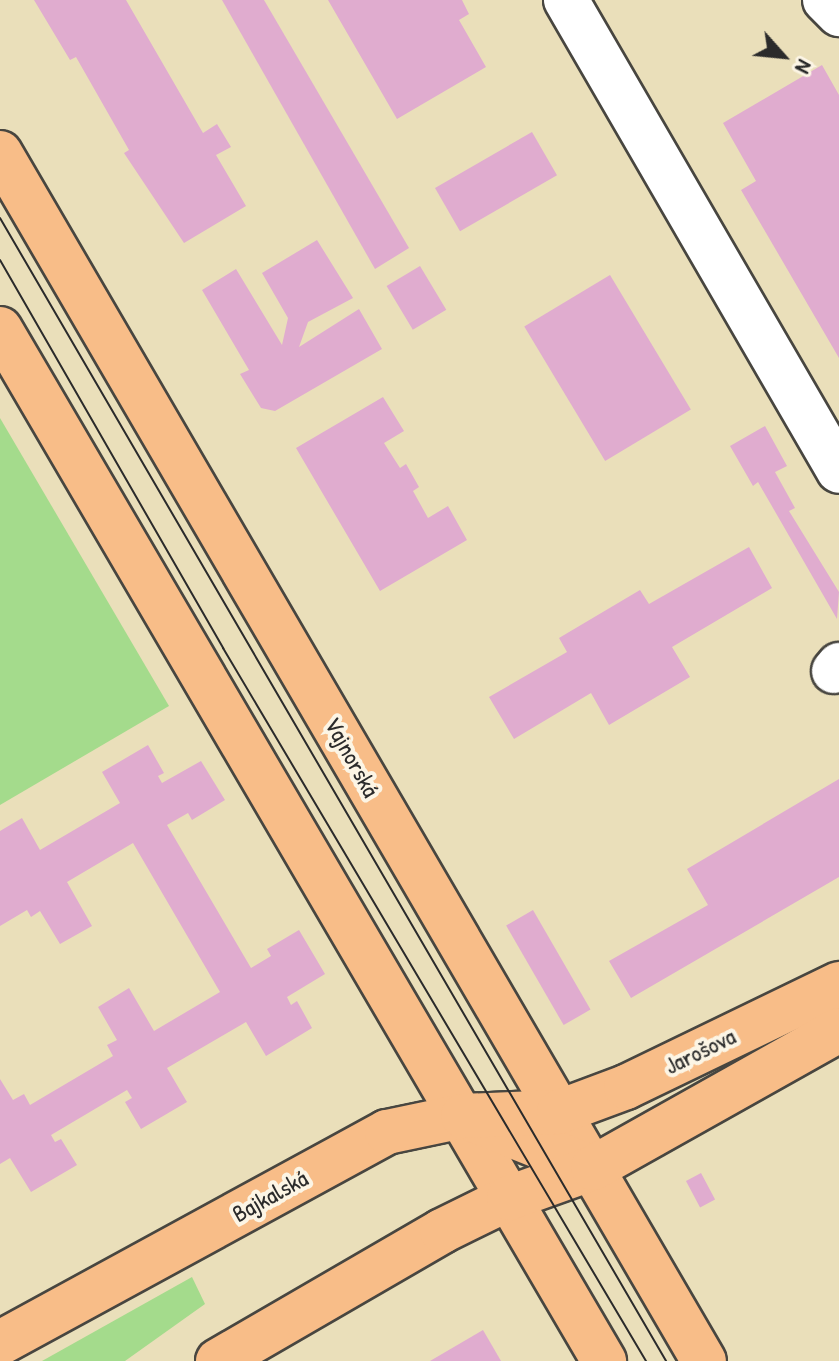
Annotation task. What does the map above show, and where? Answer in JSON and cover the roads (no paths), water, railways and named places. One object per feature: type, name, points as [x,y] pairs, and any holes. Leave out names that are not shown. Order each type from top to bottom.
[{"type":"main road","name":"Vajnorská","points":[[0,153],[549,1129],[593,1168],[704,1361]]},
{"type":"main road","points":[[0,329],[604,1361]]},
{"type":"main road","name":"Jarošova","points":[[549,1129],[626,1087],[839,984]]},
{"type":"main road","name":"Jarošova","points":[[593,1168],[839,1030]]},
{"type":"main road","name":"Bajkalská","points":[[0,1343],[387,1132],[463,1116],[549,1129]]},
{"type":"main road","points":[[509,1198],[549,1129]]},
{"type":"main road","points":[[218,1361],[442,1231],[509,1198],[593,1168]]},
{"type":"lane","points":[[566,0],[839,471]]},
{"type":"lane","points":[[825,0],[839,14]]},
{"type":"tram line","points":[[0,218],[666,1361]]},
{"type":"tram line","points":[[0,260],[223,648],[646,1361]]}]
